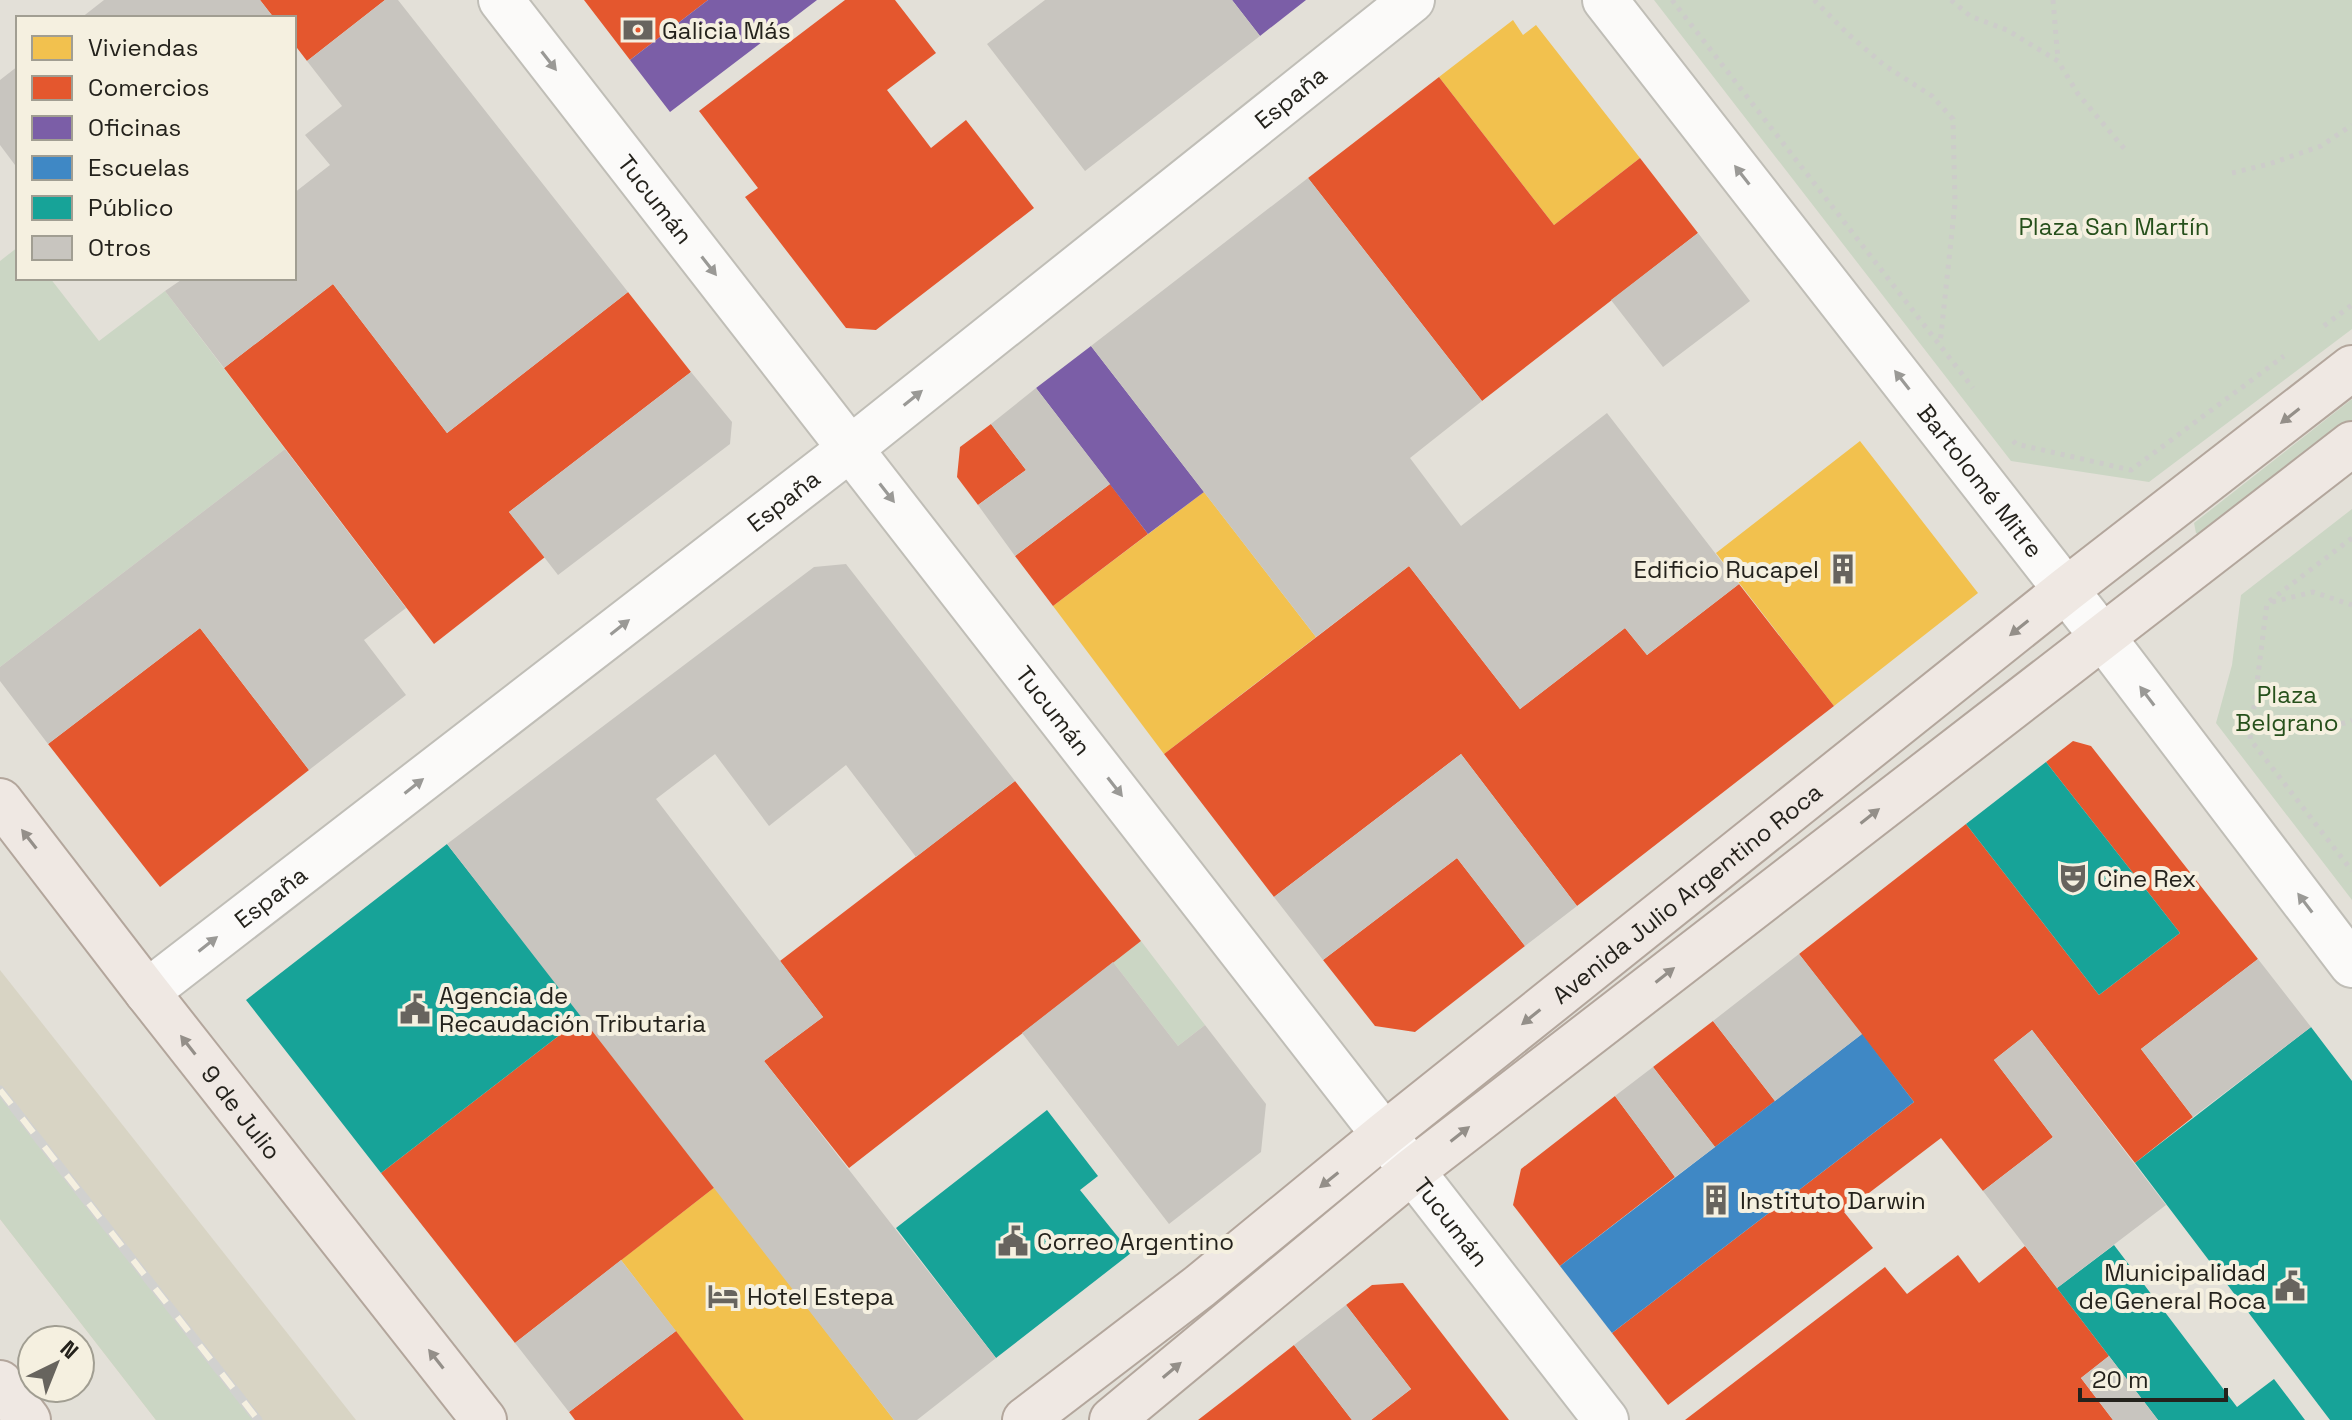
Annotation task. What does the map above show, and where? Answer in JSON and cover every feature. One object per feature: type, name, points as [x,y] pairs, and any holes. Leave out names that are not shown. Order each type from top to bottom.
[{"type":"main road","name":"Avenida Julio Argentino Roca","points":[[1025,1420],[1200,1286],[1385,1134],[2066,590],[2352,368]]},
{"type":"main road","name":"Avenida Julio Argentino Roca","points":[[1112,1420],[1412,1171],[2352,444]]},
{"type":"main road","name":"9 de Julio","points":[[0,801],[484,1420]]},
{"type":"main road","points":[[0,1383],[28,1420]]},
{"type":"street","name":"Tucumán","points":[[501,0],[1606,1420]]},
{"type":"street","name":"España","points":[[147,992],[851,448],[1412,0]]},
{"type":"street","name":"Bartolomé Mitre","points":[[1605,0],[2102,636],[2352,965]]},
{"type":"path","points":[[1672,0],[1978,394]]},
{"type":"path","points":[[1814,0],[1884,65],[1932,96],[1953,119],[1955,203],[1940,344]]},
{"type":"path","points":[[1951,0],[1970,16],[2007,30],[2058,61]]},
{"type":"path","points":[[2053,0],[2058,61],[2078,94],[2128,153]]},
{"type":"path","points":[[2232,173],[2321,146],[2352,125]]},
{"type":"path","points":[[2314,333],[2352,305]]},
{"type":"path","points":[[2007,432],[2016,444],[2131,470],[2289,352]]},
{"type":"path","points":[[2352,538],[2267,603],[2250,739],[2352,871]]},
{"type":"path","points":[[2267,603],[2313,592],[2352,605]]},
{"type":"path","points":[[2252,722],[2299,729],[2352,720]]},
{"type":"shaded area","points":[[0,970],[356,1420],[156,1420],[96,1343],[96,1324],[81,1324],[0,1219]]},
{"type":"green space","name":"Plaza San Martín","points":[[1654,0],[2352,0],[2352,329],[2149,482],[2011,461]]},
{"type":"green space","points":[[16,249],[16,280],[52,280],[99,341],[165,291],[285,449],[0,667],[0,261]]},
{"type":"green space","points":[[2352,399],[2352,422],[2205,537],[2196,533],[2194,523]]},
{"type":"green space","name":"Plaza Belgrano","points":[[2352,509],[2352,900],[2216,723],[2232,665],[2241,595]]},
{"type":"green space","points":[[1141,941],[1205,1025],[1178,1046],[1113,962]]},
{"type":"green space","points":[[0,1086],[259,1420],[156,1420],[96,1343],[96,1324],[81,1324],[0,1219]]},
{"type":"building: Viviendas","points":[[1513,20],[1523,35],[1536,25],[1640,158],[1554,225],[1439,77]]},
{"type":"building: Viviendas","name":"Edificio Rucapel","points":[[1860,441],[1978,593],[1834,706],[1716,553]]},
{"type":"building: Viviendas","points":[[1204,492],[1316,637],[1164,754],[1053,606]]},
{"type":"building: Viviendas","name":"Hotel Estepa","points":[[715,1187],[894,1420],[744,1420],[621,1260]]},
{"type":"building: Comercios","points":[[260,0],[385,0],[307,61],[296,47],[296,16],[272,16]]},
{"type":"building: Comercios","name":"Galicia Más","points":[[584,0],[708,0],[630,60]]},
{"type":"building: Comercios","points":[[845,0],[895,0],[936,53],[887,90],[931,148],[966,120],[1034,208],[876,330],[846,328],[745,197],[758,188],[699,111]]},
{"type":"building: Comercios","points":[[1439,77],[1554,225],[1640,158],[1698,233],[1482,401],[1308,178]]},
{"type":"building: Comercios","points":[[333,284],[447,433],[628,292],[691,372],[509,512],[545,557],[434,644],[224,368]]},
{"type":"building: Comercios","points":[[991,424],[1026,470],[978,505],[957,477],[960,447]]},
{"type":"building: Comercios","points":[[1110,484],[1148,534],[1053,606],[1015,556]]},
{"type":"building: Comercios","points":[[1409,566],[1520,709],[1625,628],[1647,655],[1739,584],[1834,706],[1577,906],[1461,754],[1274,897],[1164,754]]},
{"type":"building: Comercios","points":[[200,628],[309,770],[160,887],[48,744]]},
{"type":"building: Comercios","points":[[2073,741],[2091,746],[2258,959],[2141,1049],[2193,1117],[2135,1163],[2032,1030],[1994,1060],[2053,1137],[1983,1191],[1941,1138],[1844,1212],[1873,1248],[1668,1405],[1612,1333],[1914,1102],[1799,954],[1966,824],[2099,995],[2180,933],[2046,762]]},
{"type":"building: Comercios","points":[[1015,781],[1141,941],[849,1168],[764,1061],[823,1017],[780,961]]},
{"type":"building: Comercios","points":[[1457,858],[1525,946],[1415,1032],[1375,1026],[1323,960]]},
{"type":"building: Comercios","points":[[583,1017],[715,1187],[515,1343],[381,1173]]},
{"type":"building: Comercios","points":[[1713,1021],[1775,1101],[1715,1147],[1653,1067]]},
{"type":"building: Comercios","points":[[1615,1096],[1675,1177],[1560,1266],[1513,1205],[1521,1169]]},
{"type":"building: Comercios","points":[[2025,1246],[2109,1356],[2081,1378],[2113,1420],[1685,1420],[1885,1267],[1907,1294],[1958,1255],[1979,1283]]},
{"type":"building: Comercios","points":[[1403,1283],[1509,1420],[1371,1420],[1411,1389],[1346,1305],[1372,1285]]},
{"type":"building: Comercios","points":[[676,1331],[744,1420],[575,1420],[569,1412]]},
{"type":"building: Comercios","points":[[1294,1345],[1352,1420],[1198,1420],[1242,1386]]},
{"type":"building: Oficinas","points":[[708,0],[817,0],[670,112],[630,60]]},
{"type":"building: Oficinas","points":[[1232,0],[1306,0],[1260,36]]},
{"type":"building: Oficinas","points":[[1091,346],[1204,492],[1148,534],[1036,388]]},
{"type":"building: Escuelas","name":"Instituto Darwin","points":[[1862,1034],[1914,1102],[1612,1333],[1560,1266]]},
{"type":"building: Público","name":"Cine Rex","points":[[2046,762],[2180,933],[2099,995],[1966,824]]},
{"type":"building: Público","name":"Agencia de Recaudación Tributaria","points":[[447,844],[583,1017],[381,1173],[246,1000]]},
{"type":"building: Público","name":"Municipalidad de General Roca","points":[[2311,1027],[2352,1081],[2352,1420],[2330,1420],[2135,1163]]},
{"type":"building: Público","name":"Correo Argentino","points":[[1047,1110],[1098,1176],[1080,1190],[1131,1253],[996,1358],[896,1228]]},
{"type":"building: Público","points":[[2114,1245],[2237,1407],[2274,1379],[2305,1420],[2158,1420],[2057,1288]]},
{"type":"building: Otros","points":[[104,0],[260,0],[272,16],[84,16]]},
{"type":"building: Otros","points":[[385,0],[398,0],[628,292],[447,433],[333,284],[224,368],[165,291],[181,280],[296,280],[296,191],[330,165],[305,135],[342,106],[307,61]]},
{"type":"building: Otros","points":[[1045,0],[1232,0],[1260,36],[1085,171],[987,44]]},
{"type":"building: Otros","points":[[16,68],[16,166],[0,145],[0,80]]},
{"type":"building: Otros","points":[[1308,178],[1482,401],[1410,458],[1461,526],[1607,413],[1739,584],[1647,655],[1625,628],[1520,709],[1409,566],[1316,637],[1091,346]]},
{"type":"building: Otros","points":[[1698,233],[1750,301],[1663,367],[1611,300]]},
{"type":"building: Otros","points":[[691,372],[732,422],[730,444],[558,575],[509,512]]},
{"type":"building: Otros","points":[[1036,388],[1110,484],[1015,556],[978,505],[1026,470],[991,424]]},
{"type":"building: Otros","points":[[285,449],[406,608],[364,640],[406,695],[309,770],[200,628],[48,744],[0,681],[0,667]]},
{"type":"building: Otros","points":[[846,564],[1015,781],[916,857],[846,765],[769,826],[715,754],[656,799],[823,1017],[764,1061],[996,1358],[917,1420],[894,1420],[447,844],[814,567]]},
{"type":"building: Otros","points":[[1461,754],[1577,906],[1525,946],[1457,858],[1323,960],[1274,897]]},
{"type":"building: Otros","points":[[1799,954],[1862,1034],[1775,1101],[1713,1021]]},
{"type":"building: Otros","points":[[2258,959],[2311,1027],[2193,1117],[2141,1049]]},
{"type":"building: Otros","points":[[1113,962],[1178,1046],[1205,1025],[1266,1104],[1261,1152],[1169,1224],[1022,1033]]},
{"type":"building: Otros","points":[[2032,1030],[2166,1205],[2057,1288],[1983,1191],[2053,1137],[1994,1060]]},
{"type":"building: Otros","points":[[1653,1067],[1715,1147],[1675,1177],[1615,1096]]},
{"type":"building: Otros","points":[[621,1260],[676,1331],[569,1412],[515,1343]]},
{"type":"building: Otros","points":[[1346,1305],[1411,1389],[1371,1420],[1352,1420],[1294,1345]]},
{"type":"building: Otros","points":[[2109,1356],[2158,1420],[2113,1420],[2081,1378]]},
{"type":"railway","points":[[0,1090],[258,1420]]},
{"type":"place","name":"Galicia Más","points":[[638,30]]},
{"type":"place","name":"Edificio Rucapel","points":[[1843,569]]},
{"type":"place","name":"Cine Rex","points":[[2073,878]]},
{"type":"place","name":"Agencia de Recaudación Tributaria","points":[[415,1009]]},
{"type":"place","name":"Instituto Darwin","points":[[1716,1200]]},
{"type":"place","name":"Correo Argentino","points":[[1013,1241]]},
{"type":"place","name":"Municipalidad de General Roca","points":[[2290,1286]]},
{"type":"place","name":"Hotel Estepa","points":[[723,1296]]}]
